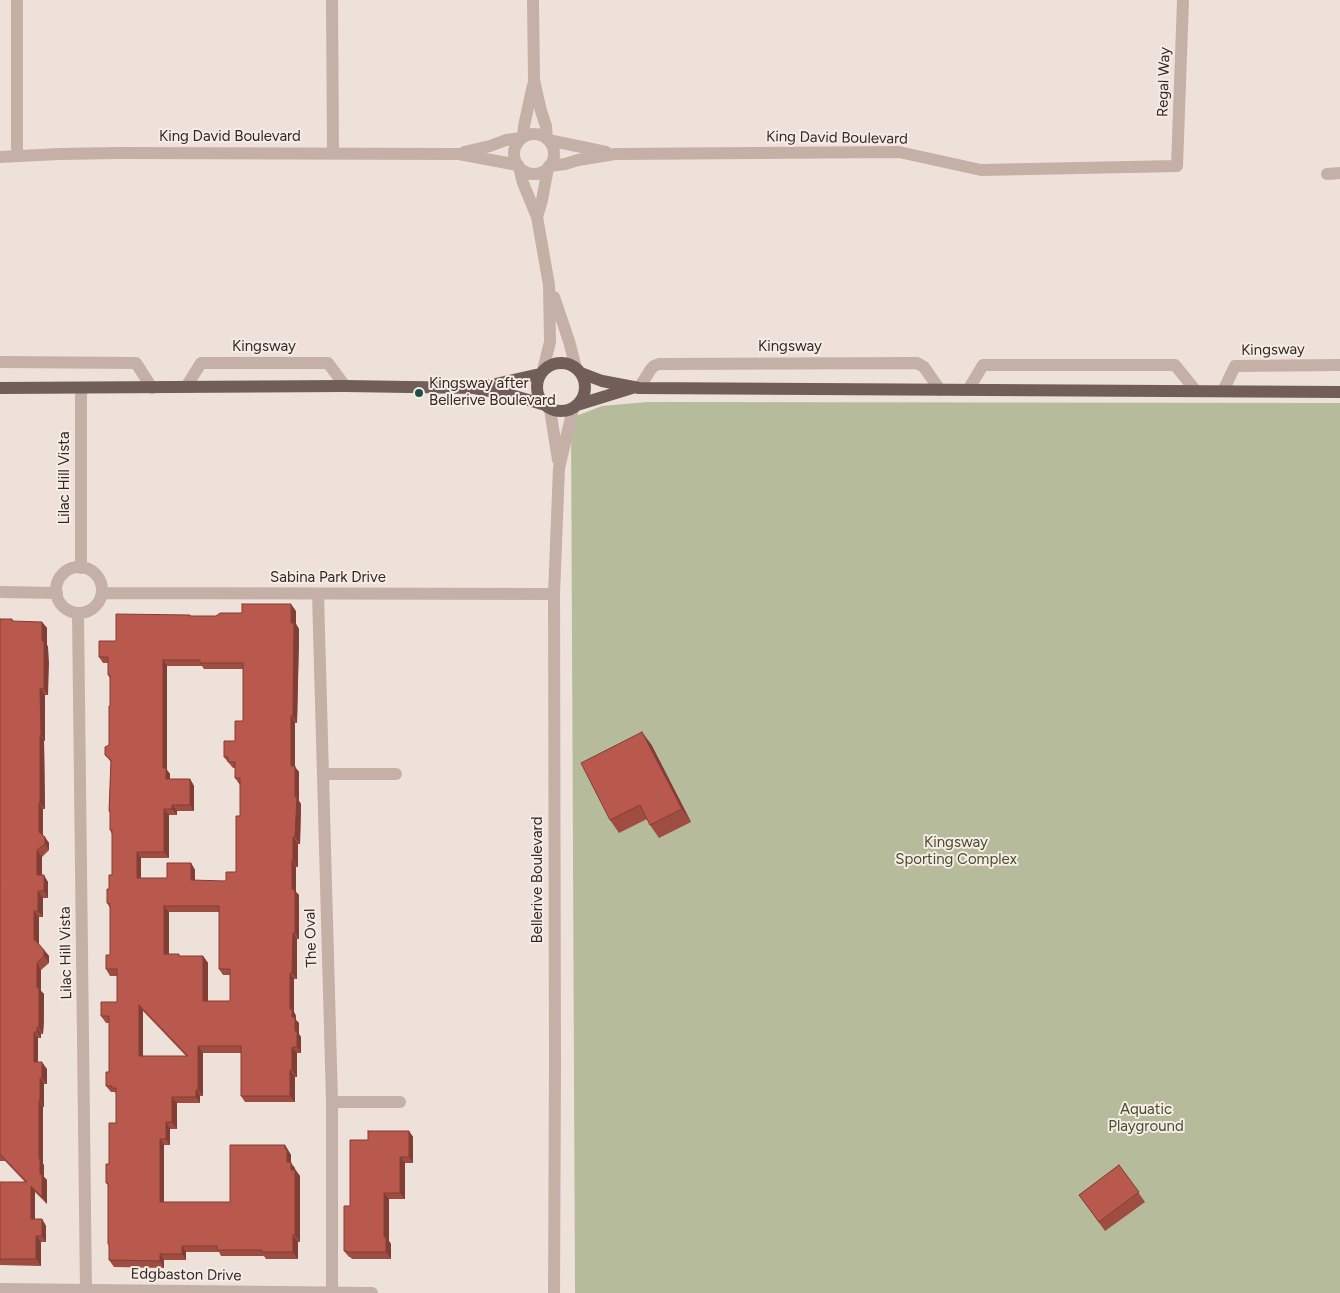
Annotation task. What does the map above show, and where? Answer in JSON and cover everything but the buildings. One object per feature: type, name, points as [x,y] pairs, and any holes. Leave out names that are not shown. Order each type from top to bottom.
[{"type":"main road","points":[[546,406],[537,392],[537,380],[549,366],[563,363],[570,364],[578,370],[602,381],[636,388],[1340,392]]},
{"type":"main road","points":[[575,407],[584,396],[585,390],[585,384],[578,370]]},
{"type":"main road","points":[[474,388],[542,372]]},
{"type":"main road","points":[[0,388],[345,386],[474,388],[511,395],[561,412],[636,388]]},
{"type":"street","points":[[17,0],[17,156]]},
{"type":"street","points":[[332,0],[333,154]]},
{"type":"street","points":[[533,0],[534,80],[540,111],[554,153],[537,217]]},
{"type":"street","name":"Regal Way","points":[[1177,166],[1183,0]]},
{"type":"street","points":[[523,137],[534,80]]},
{"type":"street","points":[[542,372],[550,342],[549,285],[537,217],[523,184],[514,151],[523,137],[530,134],[537,134],[548,139]]},
{"type":"street","name":"King David Boulevard","points":[[459,154],[523,137]]},
{"type":"street","name":"King David Boulevard","points":[[548,139],[615,154]]},
{"type":"street","name":"King David Boulevard","points":[[549,167],[615,154],[900,152],[980,170],[1177,166]]},
{"type":"street","name":"King David Boulevard","points":[[0,157],[118,153],[459,154],[519,166]]},
{"type":"street","points":[[519,166],[527,172],[534,173],[549,167]]},
{"type":"street","points":[[1326,174],[1340,173]]},
{"type":"street","points":[[549,285],[578,370]]},
{"type":"street","points":[[0,362],[136,363],[152,388]]},
{"type":"street","name":"Kingsway","points":[[186,387],[201,363],[328,363],[345,386]]},
{"type":"street","name":"Kingsway","points":[[636,388],[651,369],[659,364],[917,363],[924,367],[940,390]]},
{"type":"street","points":[[968,390],[983,365],[1175,365],[1196,391]]},
{"type":"street","name":"Kingsway","points":[[1223,391],[1235,366],[1340,365]]},
{"type":"street","name":"Lilac Hill Vista","points":[[81,388],[81,568]]},
{"type":"street","name":"Bellerive Boulevard","points":[[546,406],[559,468]]},
{"type":"street","name":"Bellerive Boulevard","points":[[554,1293],[554,594],[559,468],[575,407]]},
{"type":"street","points":[[74,568],[89,570],[95,574],[100,580],[102,593],[95,607],[89,611],[78,613],[63,607],[57,593],[57,585],[61,577],[74,568]]},
{"type":"street","points":[[0,592],[57,593]]},
{"type":"street","name":"Sabina Park Drive","points":[[102,593],[554,594]]},
{"type":"street","name":"The Oval","points":[[318,594],[332,1102],[332,1292]]},
{"type":"street","name":"Lilac Hill Vista","points":[[78,613],[86,1291]]},
{"type":"street","points":[[323,774],[396,774]]},
{"type":"street","points":[[332,1102],[400,1102]]},
{"type":"street","name":"Edgbaston Drive","points":[[0,1289],[372,1293]]},
{"type":"green space","name":"Kingsway Sporting Complex","points":[[647,402],[1340,403],[1340,1293],[575,1293],[571,418],[602,406]]},
{"type":"place","name":"Kingsway after Bellerive Boulevard","points":[[419,393]]},
{"type":"park label","name":"Aquatic Playground","points":[[1146,1118]]}]
